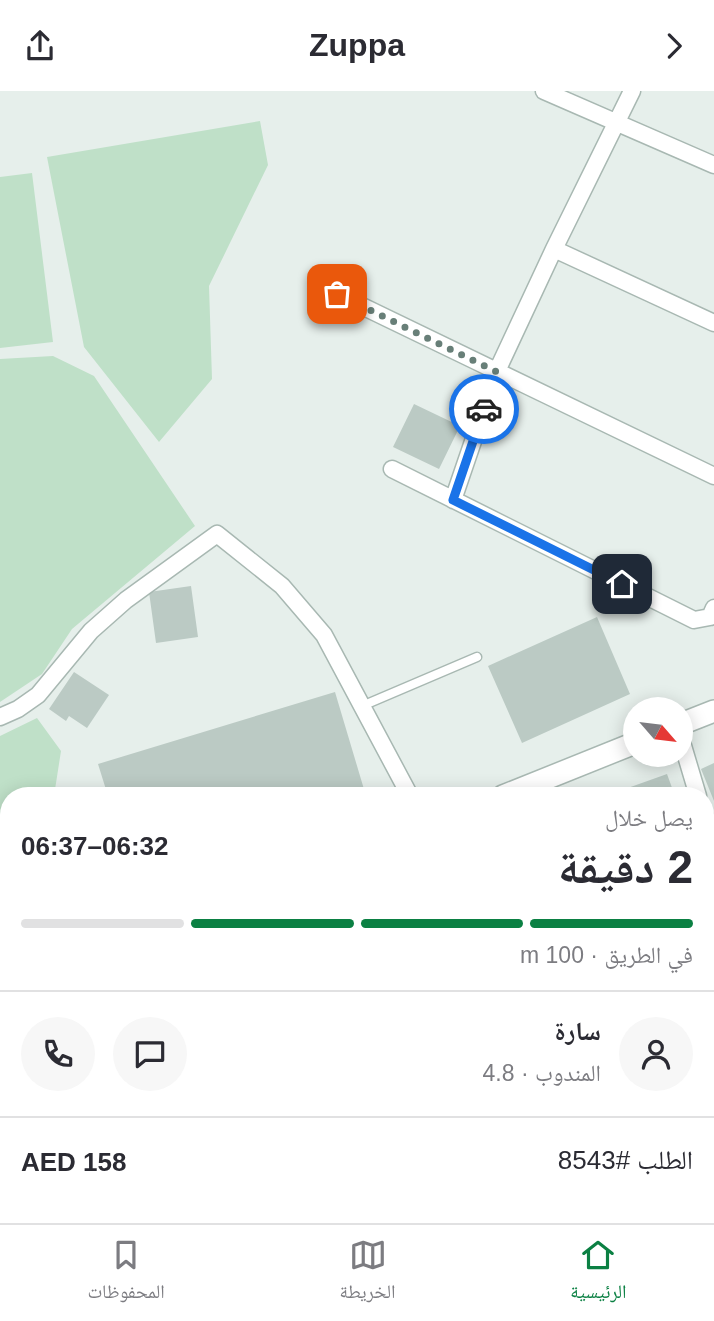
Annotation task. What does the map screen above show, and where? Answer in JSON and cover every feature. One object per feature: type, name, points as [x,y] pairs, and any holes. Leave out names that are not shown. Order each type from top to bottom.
[{"type":"street","points":[[544,91],[714,165]]},
{"type":"street","points":[[453,500],[497,372],[632,91]]},
{"type":"street","points":[[554,249],[714,323]]},
{"type":"street","points":[[337,294],[714,476]]},
{"type":"street","points":[[392,469],[694,620],[710,617],[714,608]]},
{"type":"street","points":[[0,717],[38,695],[91,631],[126,600],[217,534],[282,586],[324,635],[405,787]]},
{"type":"street","points":[[693,719],[714,711]]},
{"type":"street","points":[[525,787],[623,748]]},
{"type":"street","points":[[689,767],[695,787]]},
{"type":"lane","points":[[362,706],[477,657]]},
{"type":"green space","points":[[260,121],[268,165],[209,286],[212,379],[159,442],[84,347],[47,157]]},
{"type":"green space","points":[[32,173],[53,342],[0,348],[0,177]]},
{"type":"green space","points":[[53,356],[94,376],[195,526],[72,629],[42,674],[0,702],[0,359]]},
{"type":"green space","points":[[37,718],[61,751],[55,787],[0,787],[0,736]]},
{"type":"building","points":[[414,404],[460,426],[439,469],[393,447]]},
{"type":"building","points":[[191,586],[198,637],[156,643],[149,592]]},
{"type":"building","points":[[597,617],[630,694],[522,743],[488,666]]},
{"type":"building","points":[[74,672],[109,695],[87,728],[69,716],[66,721],[49,709]]},
{"type":"building","points":[[335,692],[363,787],[105,787],[98,764]]},
{"type":"building","points":[[714,763],[714,787],[708,787],[701,769]]},
{"type":"building","points":[[667,774],[672,787],[631,787]]},
{"type":"way so far","points":[[337,294],[497,372],[484,409]]},
{"type":"route","points":[[484,409],[453,500],[622,584]]}]
